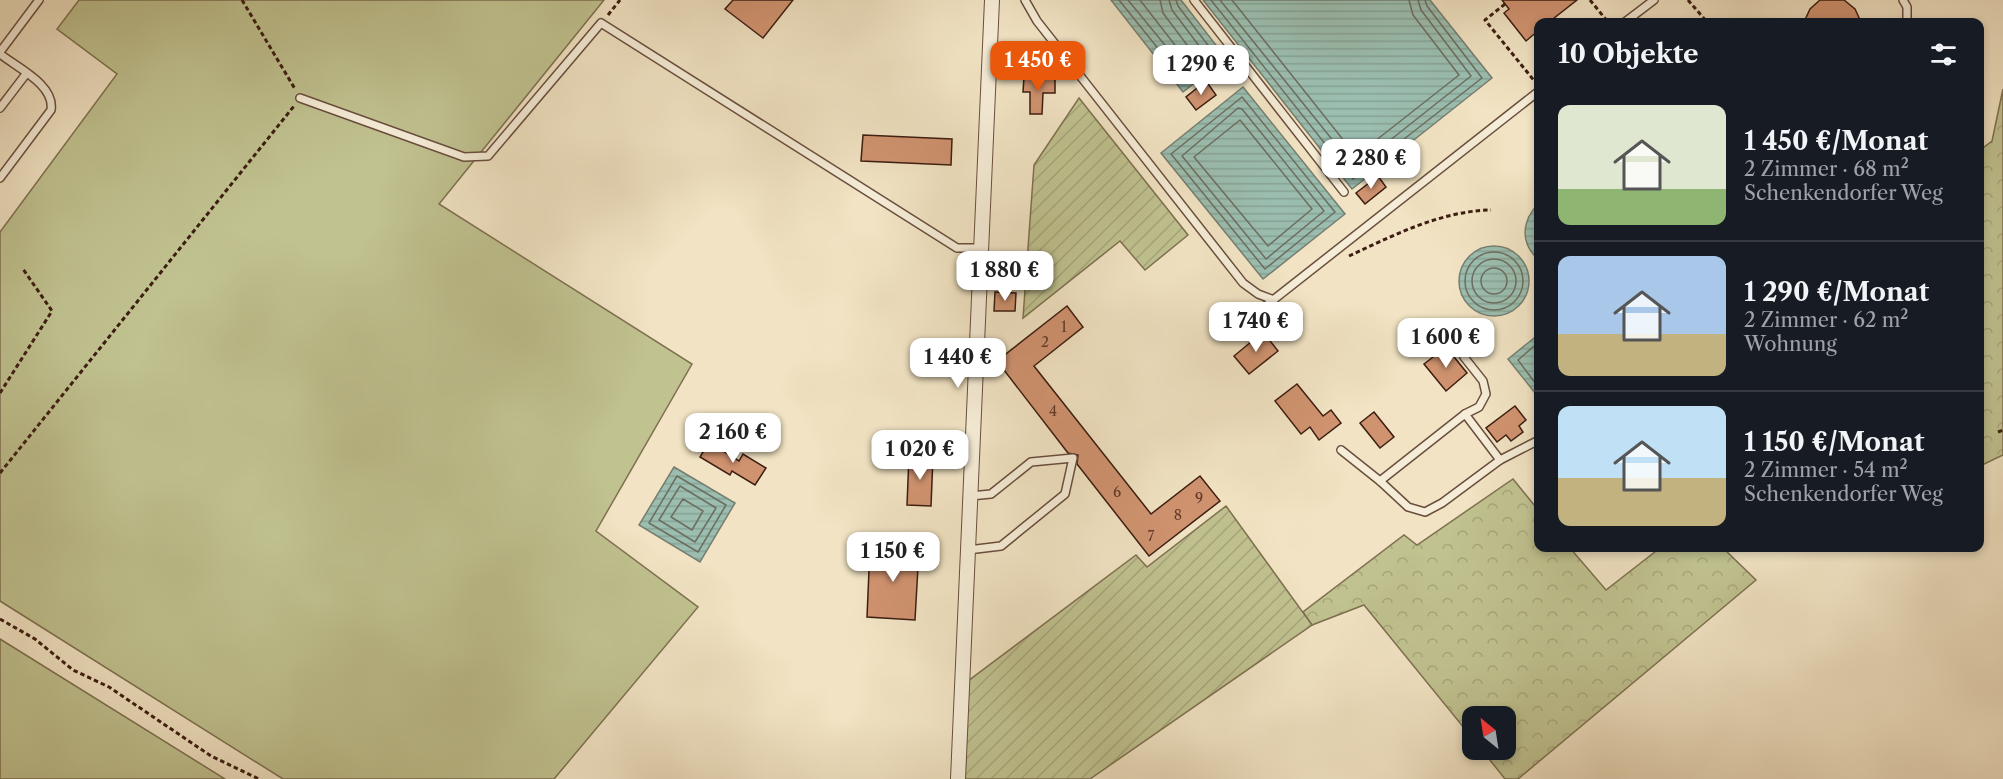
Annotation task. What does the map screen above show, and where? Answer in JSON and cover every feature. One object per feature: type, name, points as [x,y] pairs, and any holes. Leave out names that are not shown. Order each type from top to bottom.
[{"type":"street","points":[[958,779],[992,0]]},
{"type":"lane","points":[[0,178],[51,110],[53,100],[47,89],[0,53],[39,0]]},
{"type":"lane","points":[[1025,0],[1037,21],[1243,283],[1258,294],[1274,300]]},
{"type":"lane","points":[[1194,0],[1344,192]]},
{"type":"lane","points":[[1630,18],[1654,0]]},
{"type":"lane","points":[[1903,0],[1907,7],[1907,18]]},
{"type":"lane","points":[[300,98],[464,157],[488,156],[601,23],[957,248],[980,248]]},
{"type":"lane","points":[[0,108],[26,74]]},
{"type":"lane","points":[[1254,315],[1534,93]]},
{"type":"lane","points":[[1380,481],[1465,414],[1479,407],[1486,394],[1483,381],[1464,357]]},
{"type":"lane","points":[[1465,414],[1500,460]]},
{"type":"lane","points":[[1341,450],[1408,507],[1425,512],[1442,503],[1500,460],[1534,443]]},
{"type":"lane","points":[[968,550],[1001,546],[1065,494],[1073,458],[1031,462],[991,494],[970,496]]},
{"type":"path","points":[[0,473],[300,98],[242,0]]},
{"type":"path","points":[[601,23],[620,0]]},
{"type":"path","points":[[1590,0],[1605,18]]},
{"type":"path","points":[[1688,0],[1704,18]]},
{"type":"path","points":[[1505,4],[1485,20],[1534,83]]},
{"type":"path","points":[[1348,256],[1407,229],[1470,210],[1491,210]]},
{"type":"path","points":[[0,393],[52,311],[23,269]]},
{"type":"path","points":[[1998,432],[2003,430]]},
{"type":"path","points":[[0,619],[35,639],[73,670],[109,687],[211,756],[259,779]]},
{"type":"green space","points":[[79,0],[604,0],[439,204],[692,364],[596,531],[698,607],[554,779],[283,779],[0,601],[0,232],[117,74],[57,29]]},
{"type":"green space","points":[[2003,89],[2003,455],[1984,464],[1984,147],[1992,141]]},
{"type":"green space","points":[[1079,98],[1188,235],[1145,270],[1120,241],[1023,318],[1034,165]]},
{"type":"green space","points":[[1513,479],[1534,505],[1534,552],[1573,552],[1606,590],[1655,552],[1727,552],[1756,580],[1518,779],[1505,779],[1490,760],[1516,760],[1516,706],[1462,706],[1462,725],[1364,605],[1312,625],[1303,612],[1404,535],[1417,545]]},
{"type":"green space","points":[[1226,506],[1312,625],[1090,779],[965,779],[968,681],[1136,555],[1147,567]]},
{"type":"green space","points":[[0,639],[225,779],[0,779]]},
{"type":"water","points":[[1111,0],[1181,0],[1226,58],[1183,92]]},
{"type":"water","points":[[1203,0],[1430,0],[1492,78],[1352,189]]},
{"type":"water","points":[[1243,87],[1345,214],[1263,279],[1161,153]]},
{"type":"water","points":[[1533,210],[1534,254],[1528,246],[1525,232]]},
{"type":"water","points":[[1494,246],[1507,249],[1519,256],[1526,268],[1529,281],[1526,294],[1519,306],[1507,313],[1494,316],[1481,313],[1469,306],[1462,294],[1459,281],[1462,268],[1469,256],[1481,249]]},
{"type":"water","points":[[1534,338],[1534,392],[1508,359]]},
{"type":"water","points":[[674,467],[735,503],[700,562],[639,525]]},
{"type":"building","points":[[733,0],[793,0],[763,38],[725,9]]},
{"type":"building","points":[[1502,0],[1577,0],[1554,18],[1534,18],[1534,34],[1526,41],[1504,13],[1509,9]]},
{"type":"building","points":[[1820,0],[1844,0],[1855,9],[1859,18],[1806,18],[1810,9]]},
{"type":"building","points":[[1024,77],[1055,78],[1055,93],[1043,93],[1042,114],[1030,114],[1030,92],[1023,92]]},
{"type":"building","points":[[1206,81],[1216,95],[1196,110],[1186,97]]},
{"type":"building","points":[[863,135],[952,139],[951,165],[861,161]]},
{"type":"building","points":[[1378,176],[1386,187],[1365,204],[1356,193]]},
{"type":"building","points":[[995,292],[1016,293],[1015,311],[994,311]]},
{"type":"building","points":[[1067,306],[1083,327],[1034,366],[1151,514],[1200,476],[1220,501],[1149,556],[1077,464],[1078,455],[1068,453],[997,361]]},
{"type":"building","points":[[1263,332],[1278,351],[1249,374],[1234,356]]},
{"type":"building","points":[[1446,347],[1467,373],[1446,391],[1424,364]]},
{"type":"building","points":[[1297,384],[1323,416],[1331,410],[1341,423],[1319,440],[1310,427],[1301,434],[1275,401]]},
{"type":"building","points":[[1515,406],[1526,420],[1519,426],[1523,432],[1511,441],[1506,435],[1497,442],[1486,428]]},
{"type":"building","points":[[1374,412],[1394,437],[1380,448],[1360,423]]},
{"type":"building","points":[[709,442],[739,461],[743,454],[766,468],[755,485],[732,471],[730,475],[700,457]]},
{"type":"building","points":[[909,456],[933,457],[931,506],[907,505]]},
{"type":"building","points":[[870,547],[919,549],[915,620],[867,617]]}]
